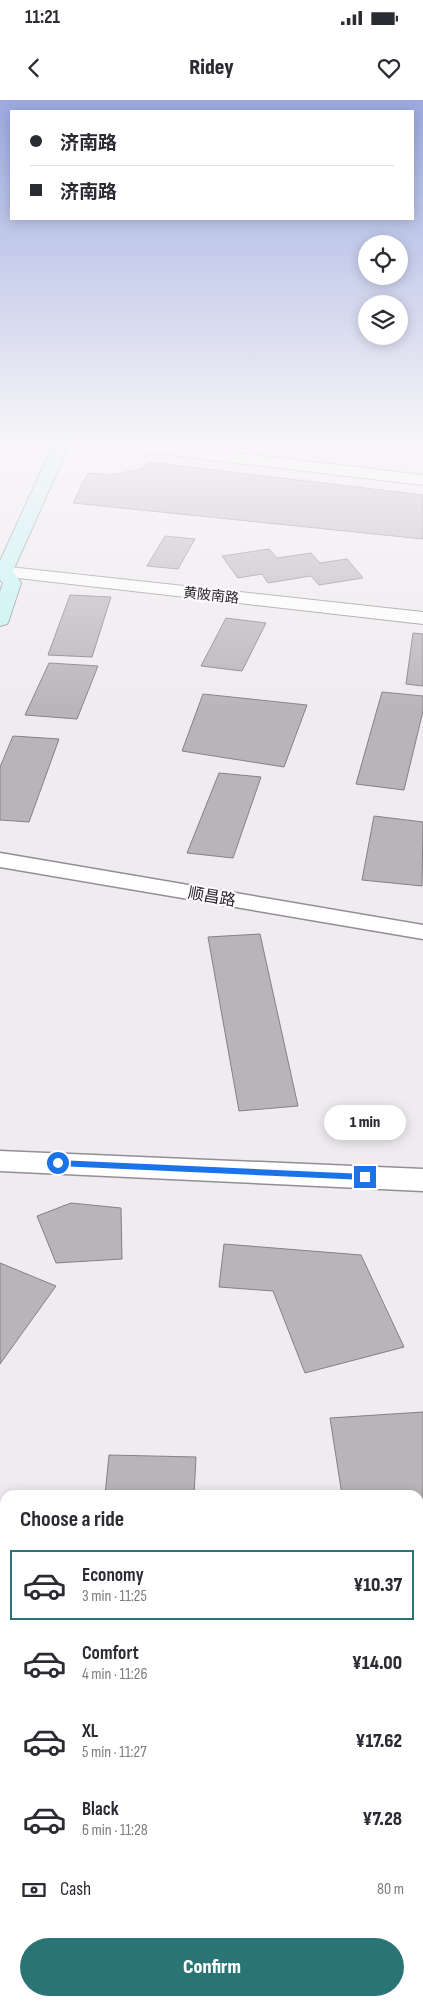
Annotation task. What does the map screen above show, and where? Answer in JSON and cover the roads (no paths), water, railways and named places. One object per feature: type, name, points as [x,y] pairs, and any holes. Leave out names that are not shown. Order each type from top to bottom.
[{"type":"main road","points":[[0,620],[12,583],[1,572],[20,532]]},
{"type":"street","name":"黄陂南路","points":[[1,572],[423,618]]},
{"type":"street","name":"顺昌路","points":[[0,860],[423,932]]},
{"type":"street","points":[[0,1161],[423,1180]]}]
